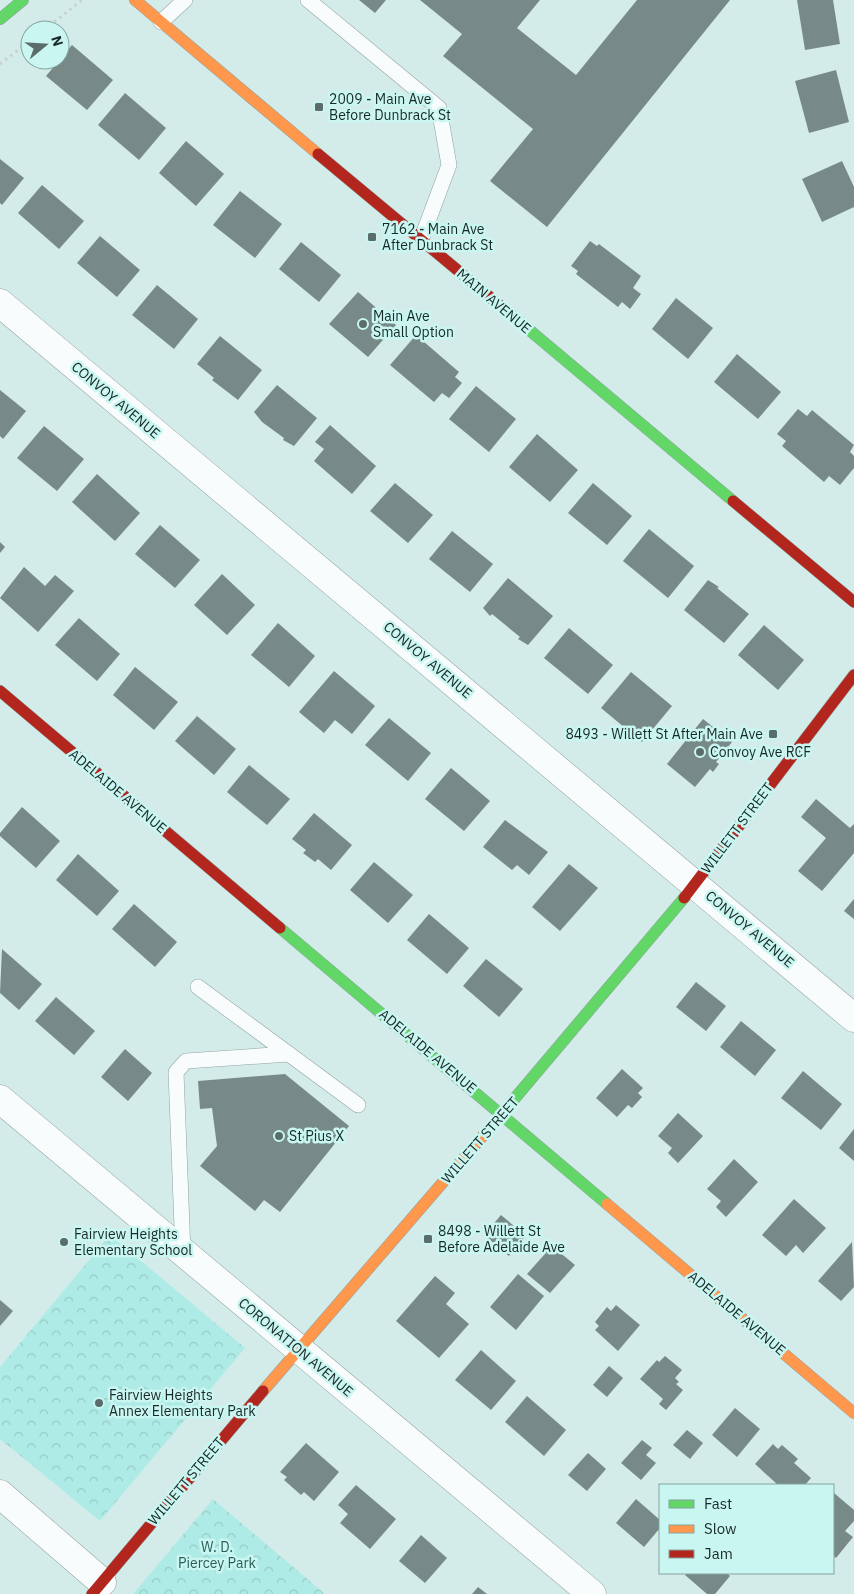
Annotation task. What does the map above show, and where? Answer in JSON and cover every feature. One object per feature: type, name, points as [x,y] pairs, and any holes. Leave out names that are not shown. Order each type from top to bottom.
[{"type":"street","points":[[0,19],[23,0]]},
{"type":"street","name":"MAIN AVENUE","points":[[134,0],[854,602]]},
{"type":"street","name":"CONVOY AVENUE","points":[[0,303],[696,883],[854,1018]]},
{"type":"street","name":"WILLETT STREET","points":[[97,1588],[297,1348],[503,1114],[696,883],[854,675]]},
{"type":"street","name":"ADELAIDE AVENUE","points":[[0,691],[503,1114],[854,1413]]},
{"type":"street","name":"CORONATION AVENUE","points":[[0,1099],[592,1594]]},
{"type":"street","points":[[0,1494],[97,1588]]},
{"type":"lane","points":[[161,22],[185,0]]},
{"type":"lane","points":[[308,0],[439,108],[449,165],[421,240]]},
{"type":"lane","points":[[198,987],[358,1105]]},
{"type":"lane","points":[[183,1253],[176,1072],[186,1061],[290,1054]]},
{"type":"path","points":[[57,20],[82,0]]},
{"type":"path","points":[[0,64],[20,49]]},
{"type":"green space","name":"Fairview Heights Annex Elementary Park","points":[[110,1235],[245,1348],[100,1521],[0,1439],[0,1367]]},
{"type":"green space","name":"W. D. Piercey Park","points":[[213,1499],[325,1594],[133,1594]]},
{"type":"building","points":[[359,0],[386,0],[375,13]]},
{"type":"building","points":[[420,0],[540,0],[517,28],[576,75],[637,0],[730,0],[547,227],[490,181],[533,129],[443,56],[462,34]]},
{"type":"building","points":[[797,0],[833,0],[840,44],[805,50]]},
{"type":"building","points":[[72,45],[113,80],[87,110],[46,76],[51,70],[70,70],[70,47]]},
{"type":"building","points":[[836,70],[849,122],[809,133],[795,81]]},
{"type":"building","points":[[125,93],[166,128],[139,160],[98,125]]},
{"type":"building","points":[[186,141],[224,174],[196,206],[159,173]]},
{"type":"building","points":[[0,159],[24,178],[2,205],[0,203]]},
{"type":"building","points":[[842,161],[854,187],[854,207],[822,222],[802,179]]},
{"type":"building","points":[[42,185],[84,221],[59,249],[18,213]]},
{"type":"building","points":[[240,191],[282,224],[255,258],[213,225]]},
{"type":"building","points":[[100,236],[140,270],[117,297],[77,263]]},
{"type":"building","points":[[590,241],[597,246],[599,244],[641,276],[633,288],[641,294],[630,309],[622,302],[618,307],[576,274],[578,271],[571,266]]},
{"type":"building","points":[[301,242],[341,275],[319,302],[279,269]]},
{"type":"building","points":[[157,285],[198,319],[174,349],[132,315]]},
{"type":"building","name":"Main Ave Small Option","points":[[358,292],[396,325],[368,357],[329,324]]},
{"type":"building","points":[[676,298],[713,328],[688,359],[652,329]]},
{"type":"building","points":[[416,335],[459,372],[455,377],[462,383],[449,398],[442,393],[434,402],[390,365]]},
{"type":"building","points":[[220,336],[262,370],[238,400],[212,380],[214,378],[197,364]]},
{"type":"building","points":[[737,354],[781,392],[758,419],[714,382]]},
{"type":"building","points":[[277,385],[317,418],[294,446],[283,440],[284,438],[262,422],[254,412]]},
{"type":"building","points":[[476,386],[516,419],[489,452],[449,419]]},
{"type":"building","points":[[0,390],[26,411],[3,439],[0,436]]},
{"type":"building","points":[[798,409],[807,416],[812,410],[854,445],[850,452],[854,456],[854,468],[840,485],[829,476],[824,482],[782,446],[786,441],[777,434]]},
{"type":"building","points":[[330,425],[376,466],[352,494],[314,461],[324,449],[315,442]]},
{"type":"building","points":[[44,426],[84,459],[57,491],[17,458]]},
{"type":"building","points":[[537,434],[578,470],[550,502],[509,467]]},
{"type":"building","points":[[97,474],[140,513],[115,541],[72,502]]},
{"type":"building","points":[[395,483],[433,515],[408,543],[370,511]]},
{"type":"building","points":[[593,483],[632,516],[607,545],[568,513]]},
{"type":"building","points":[[160,525],[200,560],[175,588],[135,554]]},
{"type":"building","points":[[649,529],[694,566],[668,598],[623,561]]},
{"type":"building","points":[[452,531],[493,564],[470,592],[429,559]]},
{"type":"building","points":[[0,542],[5,547],[0,553]]},
{"type":"building","points":[[24,567],[45,586],[55,575],[74,591],[38,632],[0,598]]},
{"type":"building","points":[[222,574],[255,605],[227,635],[194,605]]},
{"type":"building","points":[[508,578],[553,616],[528,645],[518,639],[520,637],[492,614],[490,616],[483,608]]},
{"type":"building","points":[[708,580],[719,587],[717,588],[749,614],[724,643],[684,610]]},
{"type":"building","points":[[79,618],[120,654],[97,681],[55,645]]},
{"type":"building","points":[[278,623],[315,656],[289,687],[251,655]]},
{"type":"building","points":[[764,625],[804,660],[778,690],[738,655]]},
{"type":"building","points":[[569,628],[613,665],[588,694],[544,658]]},
{"type":"building","points":[[135,667],[178,702],[154,730],[113,695]]},
{"type":"building","points":[[334,671],[375,706],[352,734],[335,720],[324,733],[299,712]]},
{"type":"building","points":[[631,672],[672,706],[642,742],[601,708]]},
{"type":"building","points":[[197,716],[236,749],[214,775],[175,741]]},
{"type":"building","points":[[389,718],[431,753],[408,781],[365,745]]},
{"type":"building","name":"Convoy Ave RCF","points":[[703,719],[732,742],[716,762],[719,764],[713,772],[710,769],[695,787],[667,764]]},
{"type":"building","points":[[249,765],[290,799],[267,825],[227,792]]},
{"type":"building","points":[[451,768],[490,801],[464,831],[425,799]]},
{"type":"building","points":[[816,799],[850,828],[854,824],[854,853],[822,891],[798,871],[826,838],[801,817]]},
{"type":"building","points":[[22,807],[60,841],[36,868],[0,836],[0,833]]},
{"type":"building","points":[[314,813],[352,845],[331,870],[318,859],[315,862],[303,853],[306,850],[292,839]]},
{"type":"building","points":[[505,820],[548,852],[529,875],[517,865],[512,870],[483,847]]},
{"type":"building","points":[[78,854],[119,891],[97,916],[56,880]]},
{"type":"building","points":[[374,862],[413,895],[388,923],[350,890]]},
{"type":"building","points":[[569,864],[598,888],[560,931],[532,907]]},
{"type":"building","points":[[854,899],[854,919],[844,911]]},
{"type":"building","points":[[134,904],[177,942],[155,967],[112,929]]},
{"type":"building","points":[[429,914],[469,948],[447,974],[407,940]]},
{"type":"building","points":[[2,949],[42,984],[19,1010],[0,993]]},
{"type":"building","points":[[486,959],[523,989],[499,1017],[463,986]]},
{"type":"building","points":[[696,982],[726,1006],[706,1031],[676,1007]]},
{"type":"building","points":[[56,997],[95,1031],[74,1055],[35,1021]]},
{"type":"building","points":[[741,1021],[776,1050],[755,1076],[720,1047]]},
{"type":"building","points":[[125,1049],[152,1073],[128,1101],[101,1077]]},
{"type":"building","points":[[622,1069],[643,1088],[638,1093],[642,1097],[632,1108],[628,1105],[617,1117],[596,1098]]},
{"type":"building","points":[[803,1071],[842,1104],[821,1130],[781,1098]]},
{"type":"building","name":"St Pius X","points":[[285,1074],[349,1126],[280,1212],[264,1200],[255,1211],[200,1166],[217,1146],[212,1108],[200,1109],[198,1081]]},
{"type":"building","points":[[678,1113],[703,1136],[678,1163],[668,1153],[672,1148],[658,1136]]},
{"type":"building","points":[[854,1129],[854,1161],[839,1148]]},
{"type":"building","points":[[734,1159],[758,1182],[726,1217],[716,1207],[721,1201],[707,1189]]},
{"type":"building","points":[[794,1199],[826,1228],[803,1253],[796,1245],[786,1256],[762,1235]]},
{"type":"building","points":[[501,1215],[526,1236],[509,1256],[484,1235]]},
{"type":"building","points":[[852,1242],[854,1287],[841,1301],[818,1281]]},
{"type":"building","points":[[552,1246],[575,1265],[550,1293],[527,1274]]},
{"type":"building","points":[[518,1274],[544,1296],[516,1330],[490,1307]]},
{"type":"building","points":[[435,1276],[455,1293],[446,1304],[469,1324],[439,1358],[396,1321]]},
{"type":"building","points":[[0,1300],[13,1311],[0,1326]]},
{"type":"building","points":[[616,1305],[640,1325],[618,1351],[595,1330],[599,1326],[595,1322],[607,1307],[611,1311]]},
{"type":"building","points":[[481,1350],[516,1381],[491,1410],[455,1380]]},
{"type":"building","points":[[665,1356],[682,1370],[675,1378],[679,1382],[676,1384],[683,1390],[666,1410],[659,1404],[663,1399],[640,1379],[657,1360],[659,1362]]},
{"type":"building","points":[[609,1366],[623,1378],[607,1397],[593,1385]]},
{"type":"building","points":[[527,1396],[566,1430],[544,1456],[505,1422]]},
{"type":"building","points":[[735,1408],[760,1429],[737,1457],[712,1435]]},
{"type":"building","points":[[687,1430],[703,1443],[690,1459],[673,1445]]},
{"type":"building","points":[[642,1440],[652,1448],[646,1455],[656,1463],[641,1480],[621,1463]]},
{"type":"building","points":[[306,1443],[339,1472],[314,1501],[304,1492],[301,1495],[284,1480],[287,1477],[280,1472]]},
{"type":"building","points":[[773,1444],[778,1449],[782,1445],[798,1459],[794,1463],[811,1478],[806,1484],[777,1484],[755,1464]]},
{"type":"building","points":[[588,1453],[606,1469],[587,1491],[568,1475]]},
{"type":"building","points":[[356,1485],[396,1519],[370,1549],[340,1523],[348,1514],[338,1505]]},
{"type":"building","points":[[834,1493],[854,1510],[854,1521],[845,1531],[853,1537],[836,1558],[834,1556]]},
{"type":"building","points":[[636,1499],[659,1519],[659,1529],[644,1547],[616,1523]]},
{"type":"building","points":[[421,1535],[447,1558],[425,1583],[399,1561]]},
{"type":"building","points":[[728,1574],[730,1576],[715,1594],[707,1594],[685,1575]]},
{"type":"building","points":[[478,1587],[487,1594],[472,1594]]},
{"type":"traffic: fast","points":[[0,19],[23,0]]},
{"type":"traffic: fast","points":[[503,308],[733,501]]},
{"type":"traffic: fast","points":[[494,1123],[684,898]]},
{"type":"traffic: fast","points":[[280,928],[607,1204]]},
{"type":"traffic: slow","points":[[135,0],[318,154]]},
{"type":"traffic: slow","points":[[263,1391],[494,1123]]},
{"type":"traffic: slow","points":[[607,1204],[854,1413]]},
{"type":"traffic: jam","points":[[318,154],[503,308]]},
{"type":"traffic: jam","points":[[733,501],[854,602]]},
{"type":"traffic: jam","points":[[684,898],[854,675]]},
{"type":"traffic: jam","points":[[0,691],[280,928]]},
{"type":"traffic: jam","points":[[92,1594],[263,1391]]},
{"type":"place","name":"2009 - Main Ave Before Dunbrack St","points":[[319,107]]},
{"type":"place","name":"7162 - Main Ave After Dunbrack St","points":[[372,237]]},
{"type":"place","name":"Main Ave Small Option","points":[[363,324]]},
{"type":"place","name":"8493 - Willett St After Main Ave","points":[[773,734]]},
{"type":"place","name":"Convoy Ave RCF","points":[[700,752]]},
{"type":"place","name":"St Pius X","points":[[279,1136]]},
{"type":"place","name":"8498 - Willett St Before Adelaide Ave","points":[[428,1239]]},
{"type":"place","name":"Fairview Heights Elementary School","points":[[64,1242]]},
{"type":"place","name":"Fairview Heights Annex Elementary Park","points":[[99,1403]]}]
